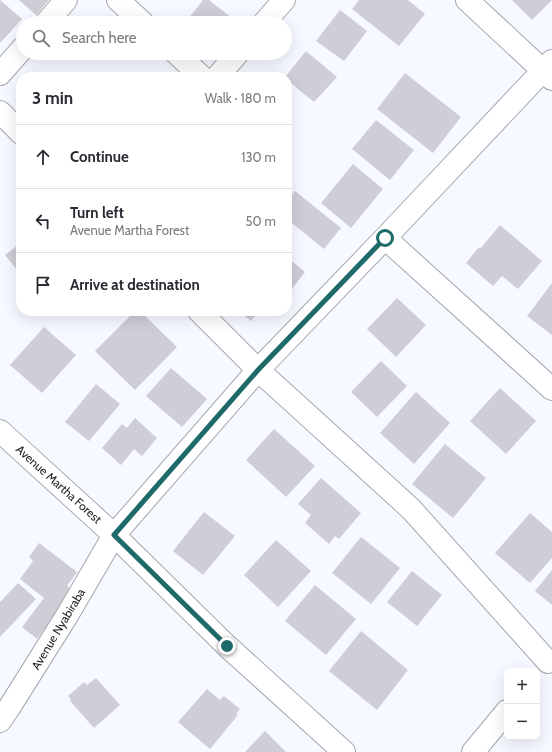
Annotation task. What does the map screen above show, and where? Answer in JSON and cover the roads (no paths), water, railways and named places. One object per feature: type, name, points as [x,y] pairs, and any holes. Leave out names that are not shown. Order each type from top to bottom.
[{"type":"street","points":[[52,16],[66,0]]},
{"type":"street","points":[[118,0],[135,16]]},
{"type":"street","points":[[270,16],[284,0]]},
{"type":"street","points":[[467,0],[549,70]]},
{"type":"street","points":[[0,74],[16,56]]},
{"type":"street","points":[[184,60],[197,72]]},
{"type":"street","points":[[221,72],[232,60]]},
{"type":"street","name":"Avenue Nyabiraba","points":[[0,721],[68,614],[114,535],[258,370],[549,70]]},
{"type":"street","points":[[0,112],[16,128]]},
{"type":"street","points":[[385,238],[552,389]]},
{"type":"street","points":[[204,316],[258,370],[411,509],[546,665]]},
{"type":"street","name":"Avenue Martha Forest","points":[[0,431],[114,535],[227,646],[344,752]]},
{"type":"street","points":[[473,752],[504,715]]}]
